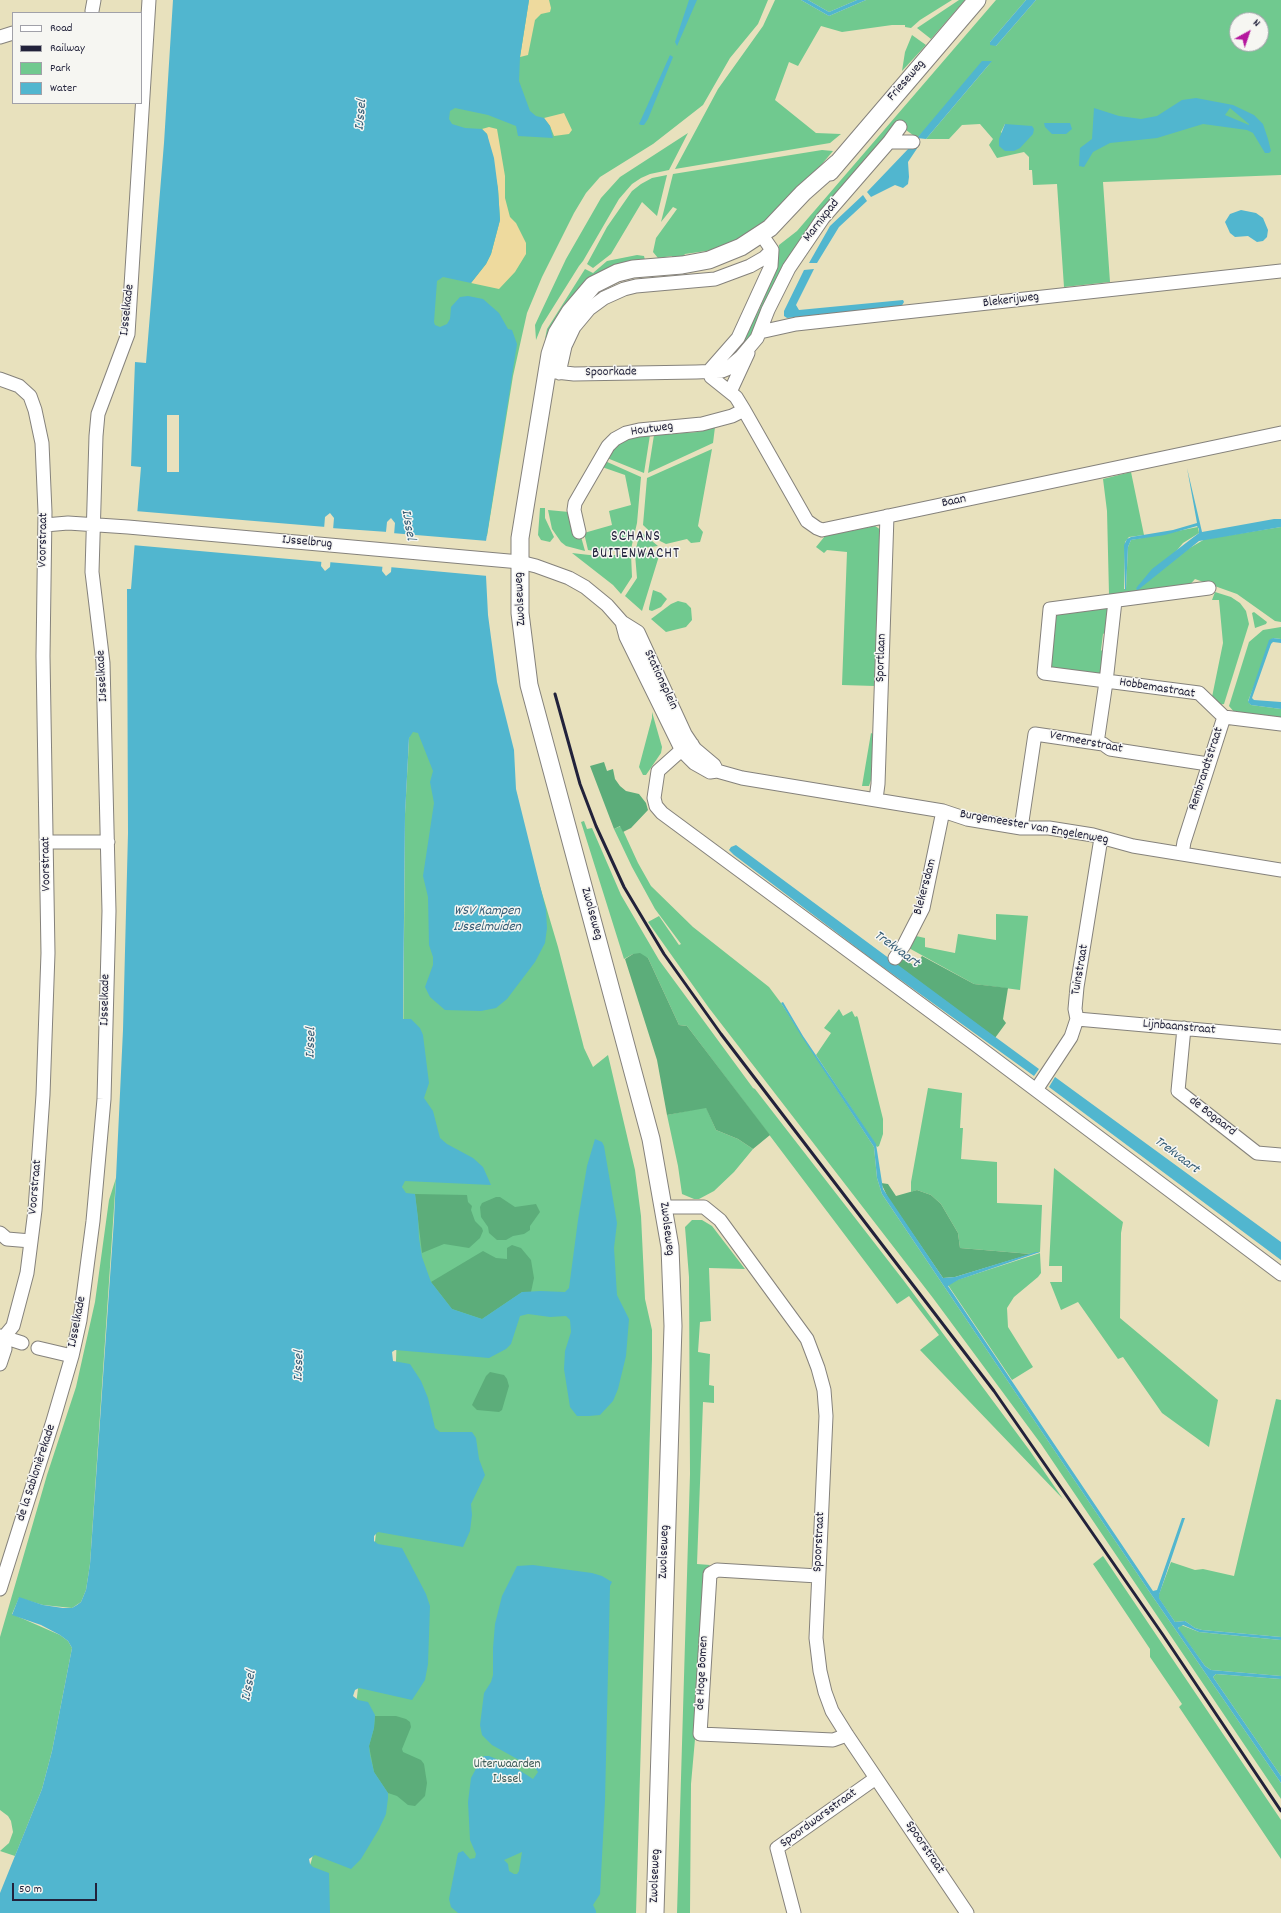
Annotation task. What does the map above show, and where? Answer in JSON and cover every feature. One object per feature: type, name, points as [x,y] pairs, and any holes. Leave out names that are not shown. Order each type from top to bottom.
[{"type":"main road","name":"Frieseweg","points":[[553,372],[557,333],[574,308],[602,290],[621,282],[642,277],[695,272],[735,260],[767,242],[785,227],[810,199],[837,163],[977,0]]},
{"type":"main road","points":[[520,562],[520,538],[553,372]]},
{"type":"main road","name":"Zwolseweg","points":[[520,562],[520,613],[529,685],[651,1139],[670,1247],[672,1326],[655,1913]]},
{"type":"street","name":"IJsselkade","points":[[72,1356],[80,1320],[94,1221],[104,1099],[108,842],[103,663],[92,572],[98,414],[128,334],[149,0]]},
{"type":"street","points":[[0,37],[12,33]]},
{"type":"street","points":[[889,142],[900,127]]},
{"type":"street","points":[[889,142],[914,142]]},
{"type":"street","name":"Marnixpad","points":[[760,332],[768,310],[798,252],[824,218],[889,142]]},
{"type":"street","points":[[710,371],[730,349],[741,334],[771,266],[767,242]]},
{"type":"street","name":"Blekerijweg","points":[[760,332],[796,324],[1281,271]]},
{"type":"street","points":[[553,372],[564,351],[571,332],[585,313],[598,301],[616,291],[695,272]]},
{"type":"street","points":[[730,392],[750,348],[760,332]]},
{"type":"street","points":[[710,371],[724,370],[750,348]]},
{"type":"street","name":"Spoorkade","points":[[553,372],[710,371]]},
{"type":"street","name":"Baan","points":[[710,371],[712,377],[736,397],[806,518],[812,525],[822,530],[1281,433]]},
{"type":"street","name":"Voorstraat","points":[[0,379],[23,389],[30,396],[35,410],[42,443],[45,525],[43,656],[44,791],[47,842],[48,953],[44,1080],[35,1210],[27,1273],[13,1326],[2,1337]]},
{"type":"street","name":"Houtweg","points":[[579,532],[574,510],[575,503],[608,446],[615,439],[626,433],[640,430],[702,424],[732,416],[744,410]]},
{"type":"street","name":"Sportlaan","points":[[876,800],[888,536],[887,516]]},
{"type":"street","name":"IJsselbrug","points":[[45,525],[68,523],[120,527],[520,562]]},
{"type":"street","name":"Stationsplein","points":[[520,562],[536,566],[577,582],[601,600],[622,622],[638,632],[685,734],[687,748]]},
{"type":"street","name":"Hobbemastraat","points":[[1209,588],[1050,609],[1044,673],[1198,693],[1224,717]]},
{"type":"street","name":"Hobbemastraat","points":[[1097,743],[1106,682],[1115,601]]},
{"type":"street","name":"Rembrandtstraat","points":[[1182,854],[1184,842],[1224,717],[1281,724]]},
{"type":"street","name":"Vermeerstraat","points":[[1022,822],[1035,734],[1104,744],[1110,749],[1208,764]]},
{"type":"street","points":[[687,748],[662,767],[657,774],[654,795],[656,806],[659,811],[1036,1090],[1281,1274]]},
{"type":"street","name":"Burgemeester van Engelenweg","points":[[687,748],[699,754],[714,765],[717,771],[742,778],[943,811],[966,819],[1022,822],[1125,844],[1281,870]]},
{"type":"street","name":"Blekersdam","points":[[894,958],[904,945],[923,908],[943,811]]},
{"type":"street","name":"Tuinstraat","points":[[1036,1090],[1071,1037],[1077,1019],[1075,1009],[1077,988],[1101,838]]},
{"type":"street","points":[[47,842],[108,842]]},
{"type":"street","name":"Lijnbaanstraat","points":[[1077,1019],[1281,1037]]},
{"type":"street","name":"de Bogaard","points":[[1184,1028],[1178,1091],[1257,1153],[1281,1155]]},
{"type":"street","name":"Spoorstraat","points":[[664,1207],[704,1208],[720,1220],[807,1339],[822,1383],[826,1416],[816,1638],[820,1671],[832,1711],[967,1913]]},
{"type":"street","points":[[0,1233],[7,1239],[31,1241]]},
{"type":"street","points":[[2,1337],[22,1343]]},
{"type":"street","points":[[0,1364],[5,1349],[2,1337]]},
{"type":"street","points":[[38,1348],[72,1356]]},
{"type":"street","name":"de la Sablonièrekade","points":[[0,1589],[72,1356]]},
{"type":"street","name":"de Hoge Bomen","points":[[818,1576],[717,1570],[710,1574],[700,1734],[834,1740],[847,1735]]},
{"type":"street","name":"Spoordwarsstraat","points":[[794,1913],[777,1848],[876,1778]]},
{"type":"green space","points":[[460,0],[768,0],[758,24],[730,58],[703,105],[653,144],[600,177],[586,193],[574,213],[542,277],[527,313],[513,376],[487,536],[420,531],[446,118]]},
{"type":"green space","points":[[775,0],[801,0],[829,16],[866,0],[952,0],[920,20],[911,28],[905,27],[905,25],[892,25],[842,32],[821,26],[798,66],[789,62],[775,100],[816,133],[841,134],[830,143],[675,169],[718,89],[763,26]]},
{"type":"green space","points":[[808,0],[857,0],[829,12]]},
{"type":"green space","points":[[959,0],[965,0],[931,39],[917,28]]},
{"type":"green space","points":[[996,0],[1026,0],[990,42],[996,46],[1036,0],[1281,0],[1281,175],[1103,182],[1110,282],[1064,287],[1057,184],[1033,185],[1032,170],[1029,170],[1029,157],[1024,152],[997,158],[989,145],[993,139],[980,124],[962,125],[949,139],[926,139],[992,61],[917,138],[906,130],[822,215],[747,345],[720,366],[746,334],[758,312],[775,272],[779,245],[797,231]],"holes":[[[1005,124],[1014,151],[1001,132]]]},
{"type":"green space","points":[[912,35],[926,45],[902,71],[905,52]]},
{"type":"green space","points":[[688,133],[669,170],[650,174],[641,178],[632,184],[619,199],[583,261],[542,325],[536,340],[535,325],[566,259],[601,198],[620,177]]},
{"type":"green space","points":[[822,150],[833,151],[779,215],[734,247],[685,254],[679,262],[673,262],[672,256],[658,258],[653,252],[656,238],[677,209],[673,207],[661,222],[673,174]]},
{"type":"green space","points":[[667,175],[657,216],[642,202],[611,254],[593,268],[587,264],[607,227],[632,191],[652,178]]},
{"type":"green space","points":[[637,255],[644,256],[645,260],[562,310],[545,339],[547,329],[585,269],[593,273],[607,261]]},
{"type":"green space","points":[[715,427],[713,443],[648,473],[654,435],[698,432]]},
{"type":"green space","points":[[650,435],[644,473],[607,458],[619,443],[628,439]]},
{"type":"green space","points":[[712,449],[698,526],[703,532],[700,542],[691,543],[687,539],[666,544],[660,541],[643,525],[647,478]]},
{"type":"green space","points":[[605,461],[641,477],[637,523],[631,549],[600,552],[588,550],[584,533],[612,525],[609,511],[631,505],[625,475],[602,467]]},
{"type":"green space","points":[[1131,472],[1144,535],[1129,537],[1125,542],[1124,589],[1126,589],[1128,547],[1131,540],[1198,527],[1199,533],[1183,543],[1158,573],[1188,549],[1205,539],[1281,527],[1281,622],[1275,621],[1237,594],[1195,579],[1187,588],[1112,597],[1109,594],[1107,511],[1103,479]]},
{"type":"green space","points":[[540,508],[545,508],[545,518],[554,537],[550,542],[541,540],[538,535]]},
{"type":"green space","points":[[548,510],[569,512],[580,533],[585,551],[566,546],[561,542],[552,529]]},
{"type":"green space","points":[[875,526],[881,530],[875,686],[842,685],[847,552],[827,550],[824,553],[816,547],[825,536]]},
{"type":"green space","points":[[640,531],[658,546],[636,549]]},
{"type":"green space","points":[[655,552],[659,556],[642,611],[625,596],[637,578],[635,554]]},
{"type":"green space","points":[[572,553],[598,556],[631,554],[632,577],[621,594],[613,585]]},
{"type":"green space","name":"Uiterwaarden IJssel","points":[[418,570],[486,610],[495,676],[514,784],[534,866],[558,947],[584,1048],[593,1067],[608,1055],[635,1170],[641,1216],[645,1299],[652,1330],[636,1913],[293,1913],[311,1862],[357,1697],[396,1360],[402,1192],[405,814]]},
{"type":"green space","points":[[653,590],[661,593],[667,599],[661,607],[652,611],[649,610],[649,608]]},
{"type":"green space","points":[[1215,592],[1231,597],[1240,603],[1246,611],[1249,624],[1224,704],[1219,705],[1212,697],[1223,643],[1219,600],[1212,600]]},
{"type":"green space","points":[[678,601],[686,603],[691,608],[692,620],[686,627],[666,632],[651,619],[671,604]]},
{"type":"green space","points":[[1106,607],[1108,609],[1108,631],[1103,634],[1101,650],[1105,654],[1101,675],[1050,670],[1055,614]]},
{"type":"green space","points":[[1254,612],[1267,622],[1266,624],[1255,628],[1252,613]]},
{"type":"green space","points":[[1281,627],[1281,639],[1273,638],[1248,701],[1251,705],[1281,709],[1281,719],[1235,713],[1229,706],[1249,642],[1263,630]]},
{"type":"green space","points":[[652,712],[662,747],[661,753],[646,775],[643,775],[639,767],[652,718]]},
{"type":"green space","points":[[871,733],[873,734],[871,780],[869,786],[862,786]]},
{"type":"green space","points":[[604,762],[607,771],[613,769],[615,779],[620,786],[626,791],[639,794],[646,803],[648,810],[631,828],[623,832],[620,826],[614,829],[590,766]]},
{"type":"green space","points":[[584,821],[587,829],[592,828],[621,895],[659,960],[753,1088],[904,1281],[1030,1451],[1063,1499],[920,1350],[939,1335],[909,1296],[897,1304],[687,1026],[679,1025],[648,958],[633,954],[624,959],[581,822]]},
{"type":"green space","points":[[621,826],[638,863],[651,886],[693,927],[769,987],[781,1003],[874,1147],[877,1178],[882,1194],[1153,1597],[1281,1783],[1281,1799],[1041,1444],[933,1298],[709,1008],[648,922],[659,916],[679,945],[681,944],[655,909],[632,867],[614,829]]},
{"type":"green space","points":[[996,914],[1028,916],[1020,990],[974,984],[907,947],[916,936],[925,938],[925,947],[955,953],[958,934],[996,940]]},
{"type":"green space","points":[[640,953],[648,958],[679,1025],[687,1026],[770,1135],[753,1149],[738,1139],[716,1130],[706,1108],[667,1115],[657,1060],[625,959],[633,954]]},
{"type":"green space","points":[[922,956],[974,984],[1008,988],[1003,1019],[1006,1023],[995,1038],[894,963],[900,957],[915,966]]},
{"type":"green space","points":[[839,1009],[843,1016],[852,1011],[855,1017],[857,1016],[858,1018],[883,1119],[883,1134],[879,1146],[877,1147],[816,1055],[831,1033],[824,1028]]},
{"type":"green space","points":[[928,1088],[962,1093],[960,1128],[963,1128],[961,1159],[997,1162],[997,1203],[1042,1205],[1040,1252],[1031,1254],[960,1248],[958,1233],[941,1204],[931,1195],[917,1190],[911,1192],[911,1182]]},
{"type":"green space","points":[[706,1107],[716,1130],[738,1139],[753,1149],[734,1172],[714,1191],[699,1199],[694,1199],[682,1194],[678,1166],[667,1115]]},
{"type":"green space","points":[[1054,1168],[1123,1222],[1121,1233],[1120,1318],[1218,1400],[1209,1447],[1162,1413],[1123,1357],[1118,1359],[1078,1302],[1061,1310],[1050,1282],[1062,1282],[1062,1266],[1049,1266]]},
{"type":"green space","points":[[116,1178],[90,1564],[86,1590],[81,1602],[72,1608],[43,1605],[19,1598],[12,1614],[60,1635],[68,1641],[72,1648],[52,1751],[42,1789],[15,1856],[0,1851],[9,1843],[13,1832],[11,1821],[8,1816],[0,1810],[0,1637],[47,1475],[76,1387],[95,1302],[109,1200]]},
{"type":"green space","points":[[881,1183],[888,1184],[896,1196],[917,1190],[931,1195],[941,1204],[958,1233],[960,1248],[1031,1254],[955,1277],[943,1278],[888,1198]]},
{"type":"green space","points":[[415,1194],[467,1195],[468,1202],[472,1206],[471,1210],[475,1221],[483,1231],[480,1238],[469,1248],[444,1244],[422,1253]]},
{"type":"green space","points":[[496,1197],[500,1197],[515,1207],[536,1204],[540,1212],[530,1226],[530,1230],[524,1234],[513,1236],[506,1240],[497,1240],[489,1233],[488,1227],[481,1217],[480,1207],[482,1203]]},
{"type":"green space","points":[[692,1220],[702,1220],[712,1226],[745,1269],[709,1268],[711,1321],[700,1322],[698,1352],[710,1354],[709,1385],[714,1386],[714,1403],[703,1402],[697,1564],[710,1565],[703,1573],[696,1728],[691,1784],[690,1913],[677,1913],[690,1474],[689,1277],[685,1227]]},
{"type":"green space","points":[[512,1245],[521,1248],[531,1260],[534,1278],[531,1292],[522,1292],[482,1319],[452,1309],[431,1282],[483,1251],[496,1258],[507,1259],[507,1248]]},
{"type":"green space","points":[[1040,1253],[1041,1273],[1014,1297],[1007,1308],[1008,1327],[1033,1367],[1012,1380],[948,1285],[957,1280]]},
{"type":"green space","points":[[490,1372],[504,1375],[509,1386],[502,1410],[499,1412],[477,1410],[472,1405],[486,1376]]},
{"type":"green space","points":[[1276,1399],[1281,1400],[1281,1637],[1202,1630],[1195,1628],[1185,1621],[1175,1622],[1158,1597],[1171,1562],[1195,1570],[1203,1569],[1234,1576]]},
{"type":"green space","points":[[1103,1556],[1281,1820],[1281,1859],[1179,1707],[1182,1704],[1150,1657],[1150,1649],[1093,1564]]},
{"type":"green space","points":[[1181,1625],[1199,1632],[1281,1640],[1281,1676],[1211,1670],[1205,1666],[1178,1629]]},
{"type":"green space","points":[[1216,1674],[1281,1679],[1281,1776],[1213,1677]]},
{"type":"green space","points":[[375,1716],[396,1716],[410,1722],[411,1727],[402,1749],[403,1752],[421,1760],[424,1764],[427,1783],[425,1796],[415,1806],[408,1805],[397,1796],[388,1793],[374,1772],[369,1746],[374,1728]]},
{"type":"sand","points":[[529,0],[549,0],[551,8],[550,12],[541,14],[535,20],[528,55],[520,57]]},
{"type":"sand","points":[[564,113],[572,130],[569,134],[554,136],[550,126],[544,118]]},
{"type":"sand","points":[[489,127],[497,129],[505,176],[505,198],[510,217],[516,223],[526,243],[526,254],[515,272],[499,289],[471,283],[486,264],[491,254],[500,220],[498,189],[487,134],[482,129]]},
{"type":"water","points":[[173,0],[529,0],[520,57],[519,81],[530,111],[536,116],[544,118],[550,126],[553,138],[518,136],[516,126],[488,115],[455,108],[450,111],[449,119],[452,124],[465,128],[482,129],[487,134],[494,158],[500,220],[491,254],[486,264],[471,283],[443,277],[437,281],[434,322],[435,325],[440,327],[447,324],[450,319],[451,307],[460,297],[468,296],[483,299],[499,313],[508,329],[512,330],[517,344],[486,541],[488,615],[497,682],[514,750],[516,789],[546,910],[547,928],[545,943],[535,962],[507,999],[496,1008],[481,1011],[445,1010],[430,997],[425,987],[433,965],[433,957],[429,945],[428,897],[423,876],[434,803],[430,782],[433,771],[418,733],[413,732],[409,738],[405,815],[403,1019],[411,1019],[420,1028],[423,1035],[429,1083],[424,1098],[433,1111],[440,1138],[447,1144],[473,1158],[483,1167],[491,1185],[405,1181],[402,1187],[406,1193],[415,1194],[422,1257],[431,1282],[452,1309],[482,1319],[522,1292],[565,1292],[569,1288],[587,1166],[595,1139],[602,1142],[604,1146],[617,1223],[614,1248],[617,1295],[629,1319],[626,1356],[618,1389],[613,1401],[600,1415],[577,1416],[570,1407],[564,1369],[565,1351],[571,1332],[570,1320],[566,1316],[550,1317],[528,1314],[520,1316],[511,1344],[506,1349],[489,1358],[395,1350],[392,1352],[393,1361],[410,1364],[421,1381],[428,1398],[435,1428],[440,1432],[472,1432],[476,1438],[479,1459],[485,1475],[471,1504],[472,1515],[470,1531],[463,1547],[378,1532],[374,1536],[374,1541],[378,1544],[402,1548],[426,1594],[430,1606],[428,1664],[425,1680],[412,1700],[359,1688],[355,1690],[353,1696],[358,1700],[368,1702],[375,1715],[374,1728],[369,1746],[370,1755],[374,1772],[388,1793],[388,1798],[386,1814],[379,1829],[361,1859],[351,1869],[315,1855],[309,1859],[310,1864],[313,1867],[329,1873],[330,1913],[0,1913],[0,1893],[42,1789],[52,1751],[72,1648],[68,1641],[60,1635],[41,1625],[12,1615],[19,1597],[43,1605],[63,1608],[72,1608],[77,1605],[81,1602],[86,1590],[90,1564],[114,1220],[123,1030],[128,833],[127,589],[131,589],[141,467],[131,466],[135,362],[146,363],[164,143]],"holes":[[[330,513],[334,518],[330,567],[325,571],[321,566],[325,517]],[[391,518],[395,523],[391,572],[386,576],[382,571],[387,522]]]},
{"type":"water","points":[[689,0],[697,0],[677,46],[675,42]]},
{"type":"water","points":[[801,0],[808,0],[829,12],[857,0],[866,0],[829,16]]},
{"type":"water","points":[[1026,0],[1036,0],[996,46],[990,45],[990,42]]},
{"type":"water","points":[[670,55],[673,57],[648,119],[644,125],[641,125],[639,124]]},
{"type":"water","points":[[982,61],[992,61],[926,139],[917,138]]},
{"type":"water","points":[[1196,98],[1233,105],[1254,115],[1263,124],[1271,151],[1269,153],[1265,153],[1253,133],[1247,130],[1203,124],[1157,138],[1110,143],[1093,152],[1084,167],[1079,166],[1080,148],[1092,139],[1094,108],[1119,116],[1141,119],[1157,116],[1182,100]],"holes":[[[1230,108],[1249,125],[1225,115]]]},
{"type":"water","points":[[1044,123],[1070,123],[1072,129],[1066,134],[1052,134],[1045,127]]},
{"type":"water","points":[[1005,124],[1032,126],[1034,129],[1033,134],[1020,148],[1014,151],[1005,151],[999,146],[999,139]]},
{"type":"water","points":[[910,147],[918,147],[908,162],[908,184],[903,188],[895,185],[871,197],[867,192]]},
{"type":"water","points":[[863,195],[867,201],[839,227],[817,263],[809,263],[830,226]]},
{"type":"water","points":[[1241,210],[1256,213],[1263,218],[1268,230],[1267,237],[1263,241],[1257,242],[1248,236],[1235,237],[1230,233],[1225,222],[1230,214]]},
{"type":"water","points":[[814,269],[796,305],[799,310],[903,300],[904,302],[901,307],[787,318],[784,316],[784,311],[804,270]]},
{"type":"water","points":[[1187,468],[1202,532],[1274,519],[1281,519],[1281,527],[1199,541],[1138,590],[1136,589],[1137,587],[1152,569],[1199,533],[1199,529],[1197,526],[1165,535],[1131,540],[1128,547],[1125,590],[1124,545],[1127,539],[1173,530],[1197,523]]},
{"type":"water","points":[[1273,638],[1281,639],[1281,643],[1273,642],[1271,644],[1252,698],[1254,700],[1281,702],[1281,709],[1251,705],[1248,702],[1269,640]]},
{"type":"water","points":[[736,845],[1039,1069],[1034,1076],[873,960],[734,855],[729,850],[731,847]]},
{"type":"water","points":[[783,1002],[803,1036],[876,1144],[883,1189],[943,1278],[955,1277],[1040,1252],[958,1280],[948,1286],[1153,1591],[1157,1590],[1182,1518],[1185,1518],[1159,1595],[1159,1598],[1175,1622],[1185,1621],[1195,1628],[1202,1630],[1281,1637],[1281,1640],[1199,1632],[1183,1625],[1178,1628],[1205,1666],[1211,1670],[1281,1676],[1281,1679],[1216,1674],[1213,1677],[1281,1776],[1281,1783],[1153,1597],[882,1194],[877,1178],[874,1147],[802,1037],[781,1003]]},
{"type":"water","points":[[1055,1077],[1281,1242],[1281,1260],[1049,1087]]},
{"type":"water","points":[[533,1565],[592,1573],[602,1576],[612,1582],[610,1586],[605,1800],[600,1894],[593,1905],[596,1913],[458,1913],[451,1907],[449,1899],[458,1853],[463,1851],[470,1859],[475,1858],[476,1854],[470,1840],[468,1802],[471,1778],[484,1756],[489,1756],[513,1766],[533,1779],[538,1772],[534,1766],[519,1760],[492,1745],[482,1735],[480,1725],[484,1693],[491,1682],[493,1675],[495,1624],[502,1596],[517,1566]],"holes":[[[522,1852],[519,1871],[517,1874],[509,1871],[508,1864],[504,1860]]]},
{"type":"pier","points":[[167,415],[179,415],[179,472],[167,472]]},
{"type":"pier","points":[[135,511],[326,527],[323,562],[132,545]]},
{"type":"pier","points":[[331,528],[388,532],[385,567],[328,562]]},
{"type":"pier","points":[[392,533],[488,541],[488,576],[389,567]]},
{"type":"railway","points":[[555,694],[580,784],[596,826],[624,887],[664,954],[721,1034],[994,1391],[1163,1635],[1281,1811]]},
{"type":"district","name":"SCHANS BUITENWACHT","points":[[636,546]]},
{"type":"water label","name":"IJssel","points":[[362,115]]},
{"type":"water label","name":"IJssel","points":[[407,525]]},
{"type":"water label","name":"WSV Kampen IJsselmuiden","points":[[487,920]]},
{"type":"water label","name":"Trekvaart","points":[[896,950]]},
{"type":"water label","name":"IJssel","points":[[312,1043]]},
{"type":"water label","name":"Trekvaart","points":[[1176,1156]]},
{"type":"water label","name":"IJssel","points":[[300,1366]]},
{"type":"water label","name":"IJssel","points":[[250,1686]]}]
